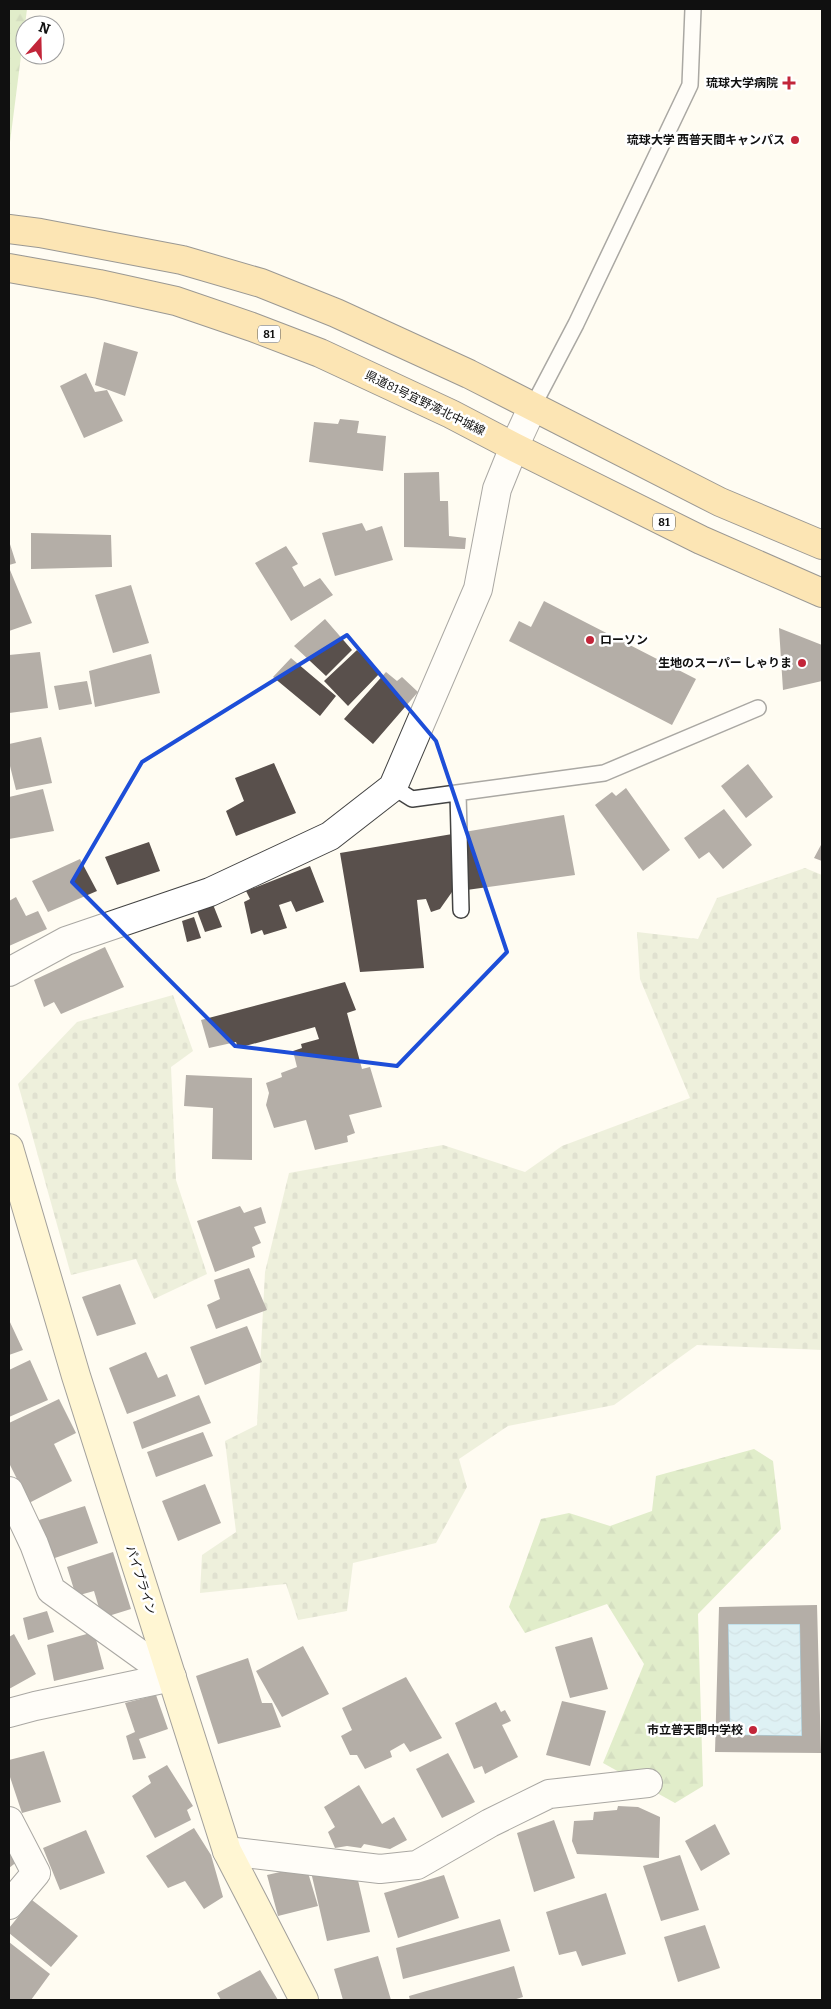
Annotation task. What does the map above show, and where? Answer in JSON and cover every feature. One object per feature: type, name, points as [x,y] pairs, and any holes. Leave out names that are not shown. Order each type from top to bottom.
[{"type":"main road","points":[[9,230],[40,233],[182,260],[260,283],[344,316],[469,374],[720,502],[822,545]]},
{"type":"main road","name":"県道81号宜野湾北中城線","points":[[9,268],[99,284],[176,302],[252,327],[329,357],[451,414],[514,448],[701,540],[822,593]]},
{"type":"street","points":[[9,972],[66,941],[210,892],[330,836],[393,786],[478,589],[497,489],[534,406]]},
{"type":"street","name":"パイプライン","points":[[9,1148],[76,1376],[228,1851],[304,2000]]},
{"type":"street","points":[[9,1490],[34,1544],[51,1590],[172,1678]]},
{"type":"street","points":[[9,1713],[172,1678]]},
{"type":"street","points":[[228,1851],[380,1869],[417,1865],[490,1823],[549,1794],[648,1783]]},
{"type":"street","points":[[9,1821],[36,1873],[9,1905]]},
{"type":"lane","points":[[534,406],[576,324],[690,85],[693,9]]},
{"type":"lane","points":[[393,786],[412,798],[604,773],[758,708]]},
{"type":"lane","points":[[458,793],[461,910]]},
{"type":"highlighted area","points":[[347,635],[436,741],[507,952],[397,1066],[235,1046],[72,882],[142,762]]},
{"type":"green space","points":[[9,9],[27,9],[26,15],[15,15],[15,65],[20,65],[9,150]]},
{"type":"green space","points":[[805,868],[822,875],[822,1350],[697,1345],[614,1405],[508,1426],[459,1459],[467,1487],[436,1543],[353,1563],[347,1611],[298,1620],[286,1584],[200,1593],[202,1555],[236,1532],[225,1441],[257,1425],[265,1272],[289,1173],[443,1145],[525,1172],[562,1146],[690,1098],[640,979],[637,932],[698,939],[717,898]]},
{"type":"green space","points":[[173,995],[193,1051],[171,1067],[176,1180],[207,1274],[154,1299],[136,1259],[71,1275],[18,1084],[77,1022]]},
{"type":"green space","points":[[754,1449],[773,1461],[781,1529],[698,1614],[703,1786],[675,1803],[603,1763],[644,1664],[607,1604],[525,1633],[509,1607],[541,1519],[569,1513],[610,1526],[652,1511],[656,1476]]},
{"type":"water","points":[[728,1624],[800,1624],[802,1736],[730,1735]]},
{"type":"building","points":[[104,342],[138,352],[125,396],[95,385]]},
{"type":"building","points":[[86,373],[95,392],[107,390],[123,421],[84,438],[60,386]]},
{"type":"building","points":[[340,419],[359,421],[357,433],[386,436],[383,471],[309,462],[314,422],[338,424]]},
{"type":"building","points":[[439,472],[440,501],[448,501],[449,536],[466,538],[465,549],[404,547],[404,473]]},
{"type":"building","points":[[362,523],[366,531],[382,526],[393,560],[335,576],[322,533]]},
{"type":"building","points":[[31,533],[111,535],[112,567],[31,569]]},
{"type":"building","points":[[9,541],[16,563],[9,565]]},
{"type":"building","points":[[286,546],[298,564],[292,567],[304,587],[320,578],[333,595],[291,621],[255,563]]},
{"type":"building","points":[[9,570],[32,623],[9,631]]},
{"type":"building","points":[[131,585],[149,643],[113,653],[95,595]]},
{"type":"building","points":[[544,601],[696,679],[672,725],[509,641],[519,621],[531,627]]},
{"type":"building","points":[[325,619],[352,650],[326,676],[294,646]]},
{"type":"building","name":"生地のスーパー しゃりま","points":[[779,628],[822,645],[822,681],[783,690]]},
{"type":"building","points":[[357,650],[381,672],[348,706],[324,681]]},
{"type":"building","points":[[40,652],[48,708],[9,713],[9,655]]},
{"type":"building","points":[[151,654],[160,693],[95,707],[89,671]]},
{"type":"building","points":[[291,658],[336,696],[320,716],[273,677]]},
{"type":"building","points":[[386,672],[397,681],[402,677],[418,692],[373,744],[344,719]]},
{"type":"building","points":[[87,681],[92,704],[59,710],[54,686]]},
{"type":"building","points":[[41,737],[52,783],[16,790],[9,762],[9,744]]},
{"type":"building","points":[[274,763],[296,813],[236,836],[226,811],[244,801],[235,778]]},
{"type":"building","points":[[748,764],[773,797],[746,818],[721,786]]},
{"type":"building","points":[[626,788],[670,850],[643,871],[595,805],[612,792],[616,796]]},
{"type":"building","points":[[43,789],[54,831],[9,839],[9,797]]},
{"type":"building","points":[[724,809],[752,845],[723,869],[709,852],[699,859],[684,838]]},
{"type":"building","points":[[564,815],[575,875],[452,892],[440,909],[431,912],[426,899],[417,900],[424,968],[360,972],[340,853]]},
{"type":"building","points":[[149,842],[160,871],[117,885],[105,857]]},
{"type":"building","points":[[822,843],[822,861],[814,858]]},
{"type":"building","points":[[80,859],[97,891],[48,912],[32,881]]},
{"type":"building","points":[[310,866],[324,902],[296,912],[291,901],[279,905],[287,928],[264,935],[262,930],[251,934],[244,902],[250,899],[246,891]]},
{"type":"building","points":[[16,897],[26,916],[38,911],[47,929],[9,946],[9,901]]},
{"type":"building","points":[[212,902],[222,927],[205,932],[196,908]]},
{"type":"building","points":[[194,917],[201,938],[187,942],[182,921]]},
{"type":"building","points":[[105,947],[124,987],[61,1014],[54,1002],[44,1007],[34,980]]},
{"type":"building","points":[[345,982],[356,1010],[347,1013],[362,1069],[370,1067],[382,1107],[349,1115],[355,1133],[347,1136],[348,1142],[315,1150],[306,1120],[274,1128],[266,1105],[269,1093],[266,1083],[282,1077],[281,1073],[297,1067],[293,1051],[302,1048],[301,1044],[319,1039],[315,1027],[238,1048],[236,1042],[209,1048],[201,1020]]},
{"type":"building","points":[[186,1075],[252,1078],[252,1160],[212,1159],[213,1108],[184,1106]]},
{"type":"building","points":[[240,1206],[244,1213],[261,1207],[266,1223],[254,1227],[261,1243],[252,1247],[255,1257],[215,1272],[197,1221]]},
{"type":"building","points":[[249,1268],[267,1310],[216,1329],[207,1305],[220,1299],[214,1280]]},
{"type":"building","points":[[120,1284],[136,1324],[97,1336],[82,1297]]},
{"type":"building","points":[[9,1320],[23,1350],[9,1355]]},
{"type":"building","points":[[247,1326],[262,1362],[205,1385],[190,1347]]},
{"type":"building","points":[[146,1352],[158,1378],[167,1374],[176,1396],[127,1414],[109,1368]]},
{"type":"building","points":[[30,1360],[48,1400],[9,1417],[9,1370]]},
{"type":"building","points":[[199,1395],[211,1423],[142,1449],[133,1422]]},
{"type":"building","points":[[59,1399],[76,1433],[54,1444],[72,1481],[29,1503],[9,1463],[9,1423]]},
{"type":"building","points":[[203,1432],[213,1456],[156,1477],[147,1452]]},
{"type":"building","points":[[205,1484],[221,1523],[178,1541],[162,1501]]},
{"type":"building","points":[[85,1506],[98,1543],[52,1559],[39,1520]]},
{"type":"building","points":[[113,1552],[131,1609],[102,1618],[94,1591],[76,1596],[67,1567]]},
{"type":"building","points":[[817,1605],[821,1753],[715,1752],[719,1607]],"holes":[[[728,1624],[800,1624],[802,1736],[730,1735]]]},
{"type":"building","points":[[47,1611],[54,1632],[28,1640],[23,1618]]},
{"type":"building","points":[[94,1632],[104,1669],[54,1681],[47,1645]]},
{"type":"building","points":[[14,1634],[36,1674],[9,1689],[9,1637]]},
{"type":"building","points":[[592,1637],[608,1689],[570,1698],[555,1647]]},
{"type":"building","points":[[303,1646],[329,1694],[282,1717],[256,1671]]},
{"type":"building","points":[[248,1658],[262,1703],[272,1703],[281,1727],[218,1744],[196,1676]]},
{"type":"building","points":[[406,1677],[442,1738],[410,1752],[404,1743],[390,1751],[392,1757],[365,1769],[357,1755],[350,1755],[341,1736],[352,1730],[342,1708]]},
{"type":"building","points":[[156,1695],[168,1729],[139,1739],[146,1758],[133,1760],[126,1736],[135,1732],[125,1703]]},
{"type":"building","points":[[562,1701],[606,1711],[590,1766],[546,1755]]},
{"type":"building","points":[[496,1702],[501,1712],[505,1710],[511,1721],[502,1725],[518,1757],[485,1774],[482,1766],[474,1769],[455,1723]]},
{"type":"building","points":[[44,1751],[61,1802],[22,1813],[9,1774],[9,1760]]},
{"type":"building","points":[[448,1753],[475,1802],[442,1818],[416,1769]]},
{"type":"building","points":[[167,1765],[193,1806],[187,1810],[191,1820],[155,1838],[132,1796],[151,1783],[148,1776]]},
{"type":"building","points":[[359,1785],[382,1824],[394,1817],[407,1840],[390,1849],[364,1844],[361,1848],[347,1846],[335,1848],[328,1832],[335,1827],[324,1807]]},
{"type":"building","points":[[618,1806],[638,1807],[660,1817],[659,1858],[577,1854],[572,1841],[574,1821],[593,1820],[594,1812],[617,1810]]},
{"type":"building","points":[[554,1820],[575,1878],[534,1892],[517,1833]]},
{"type":"building","points":[[715,1824],[730,1854],[701,1871],[685,1841]]},
{"type":"building","points":[[194,1828],[211,1855],[223,1897],[204,1909],[185,1881],[168,1888],[146,1856]]},
{"type":"building","points":[[86,1830],[105,1873],[60,1890],[43,1848]]},
{"type":"building","points":[[9,1849],[18,1861],[9,1868]]},
{"type":"building","points":[[680,1855],[699,1910],[661,1921],[643,1866]]},
{"type":"building","points":[[306,1866],[318,1906],[278,1916],[267,1875]]},
{"type":"building","points":[[311,1872],[357,1876],[370,1932],[327,1941]]},
{"type":"building","points":[[444,1875],[459,1918],[398,1938],[384,1893]]},
{"type":"building","points":[[606,1893],[626,1954],[582,1966],[576,1951],[559,1955],[546,1912]]},
{"type":"building","points":[[32,1900],[78,1936],[51,1967],[9,1933],[9,1928]]},
{"type":"building","points":[[500,1919],[510,1951],[403,1979],[396,1948]]},
{"type":"building","points":[[705,1925],[720,1968],[678,1982],[664,1937]]},
{"type":"building","points":[[9,1942],[50,1974],[31,2000],[9,2000]]},
{"type":"building","points":[[378,1956],[391,2000],[343,2000],[334,1969]]},
{"type":"building","points":[[514,1966],[523,1997],[513,2000],[410,2000],[409,1996]]},
{"type":"building","points":[[260,1970],[278,2000],[221,2000],[217,1993]]},
{"type":"place","name":"琉球大学病院","points":[[789,83]]},
{"type":"place","name":"琉球大学 西普天間キャンパス","points":[[795,140]]},
{"type":"place","name":"ローソン","points":[[590,640]]},
{"type":"place","name":"生地のスーパー しゃりま","points":[[802,663]]},
{"type":"place","name":"市立普天間中学校","points":[[753,1730]]}]
